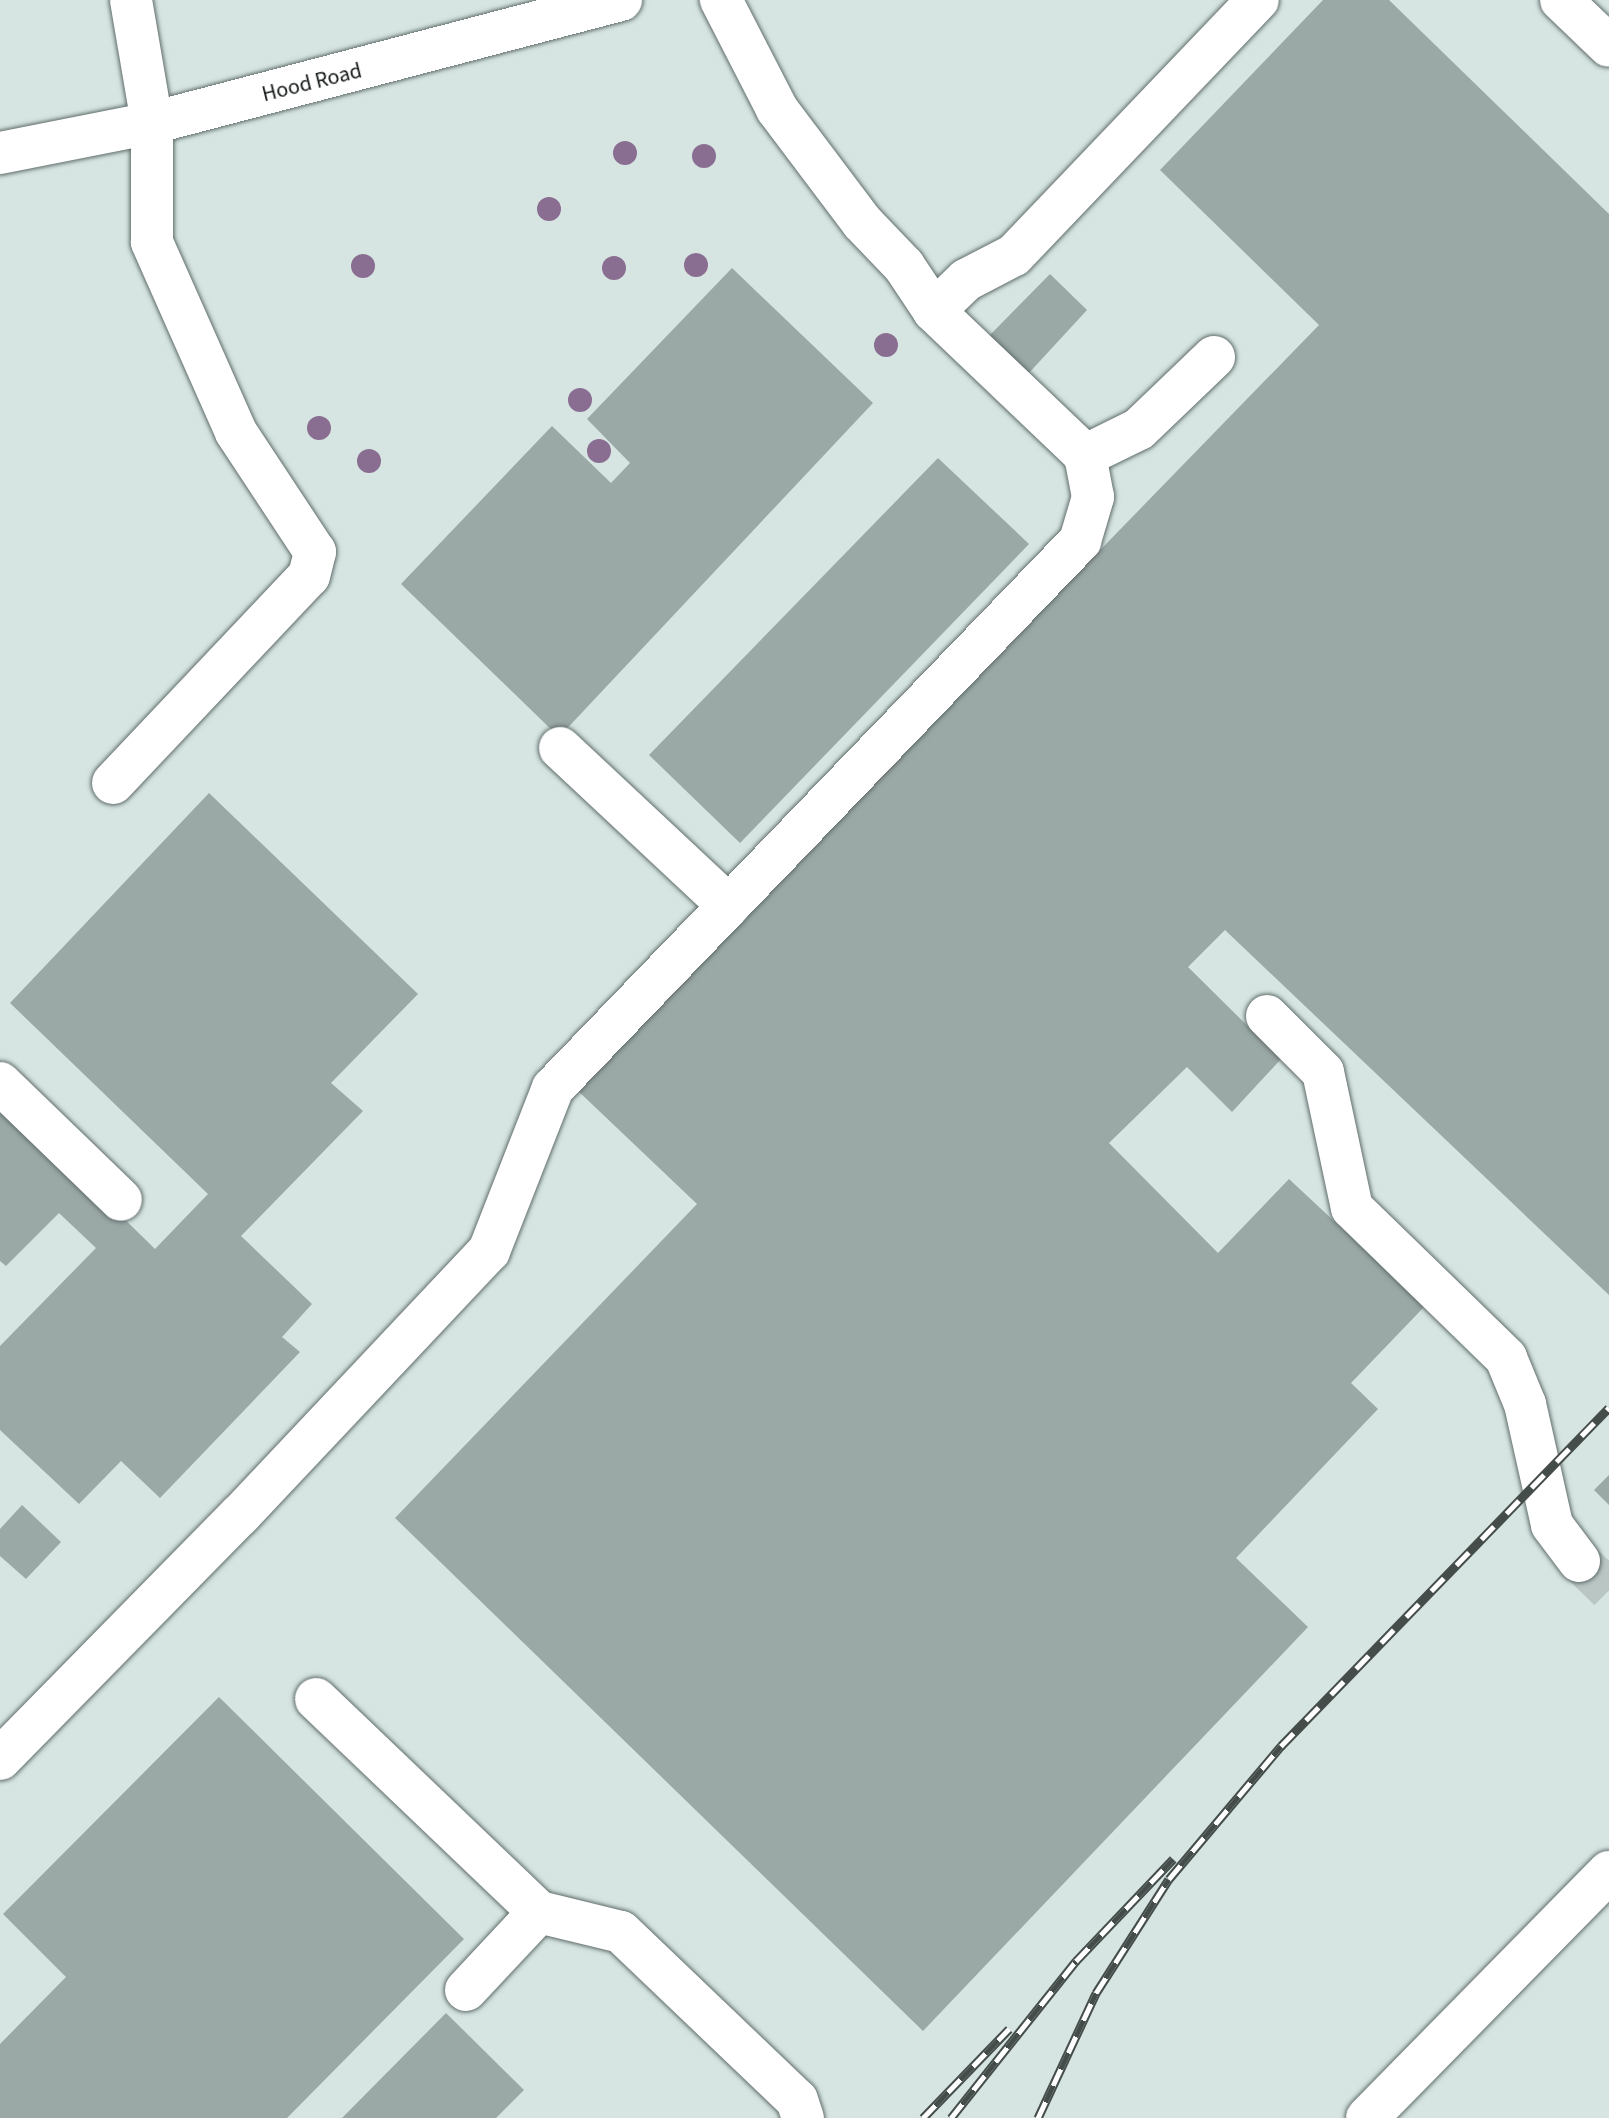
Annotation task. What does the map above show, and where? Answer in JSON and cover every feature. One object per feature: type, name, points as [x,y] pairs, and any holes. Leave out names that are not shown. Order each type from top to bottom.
[{"type":"street","points":[[113,783],[309,576],[315,552],[236,432],[152,242],[152,123],[131,0]]},
{"type":"street","name":"Hood Road","points":[[0,153],[152,123],[621,0]]},
{"type":"street","points":[[0,1759],[251,1504],[489,1251],[553,1088],[1080,541],[1093,497],[1084,456],[1061,427],[934,311],[904,266],[862,222],[777,109],[721,0]]},
{"type":"street","points":[[934,311],[966,280],[1014,255],[1258,0]]},
{"type":"street","points":[[1561,0],[1609,46]]},
{"type":"street","points":[[1084,456],[1139,429],[1214,357]]},
{"type":"street","points":[[560,748],[729,906]]},
{"type":"street","points":[[1267,1016],[1323,1072],[1352,1208],[1506,1358],[1525,1404],[1552,1525],[1579,1561]]},
{"type":"street","points":[[0,1083],[121,1200]]},
{"type":"street","points":[[316,1699],[539,1912],[621,1932],[797,2100],[803,2118]]},
{"type":"street","points":[[1367,2118],[1609,1872]]},
{"type":"street","points":[[466,1990],[539,1912]]},
{"type":"building","points":[[1323,0],[1389,0],[1609,214],[1609,1295],[1225,930],[1188,967],[1281,1059],[1232,1112],[1187,1067],[1109,1143],[1218,1253],[1289,1179],[1425,1306],[1351,1383],[1378,1409],[1236,1558],[1308,1627],[923,2031],[395,1518],[697,1204],[576,1089],[1319,325],[1160,170]]},
{"type":"building","points":[[732,268],[873,403],[559,737],[401,584],[552,426],[611,483],[630,463],[587,419]]},
{"type":"building","points":[[1050,274],[1087,310],[1028,374],[989,336]]},
{"type":"building","points":[[938,458],[1029,544],[740,843],[649,755]]},
{"type":"building","points":[[209,793],[418,994],[331,1083],[363,1111],[241,1236],[312,1304],[282,1337],[300,1352],[160,1498],[121,1461],[79,1504],[0,1430],[0,1346],[96,1248],[59,1213],[6,1266],[0,1261],[0,1097],[155,1249],[208,1194],[10,1003]]},
{"type":"building","points":[[1609,1475],[1609,1505],[1594,1490]]},
{"type":"building","points":[[22,1505],[61,1542],[26,1579],[0,1556],[0,1529]]},
{"type":"building","points":[[219,1697],[464,1939],[287,2118],[0,2118],[0,2044],[66,1977],[3,1914]]},
{"type":"building","points":[[446,2013],[524,2090],[496,2118],[342,2118]]},
{"type":"tunnel","points":[[1579,1561],[1609,1590]]},
{"type":"railway","points":[[1038,2118],[1096,1993],[1169,1879],[1281,1746],[1609,1408]]},
{"type":"railway","points":[[951,2118],[1076,1961],[1173,1859]]},
{"type":"railway","points":[[923,2118],[1009,2029]]}]
